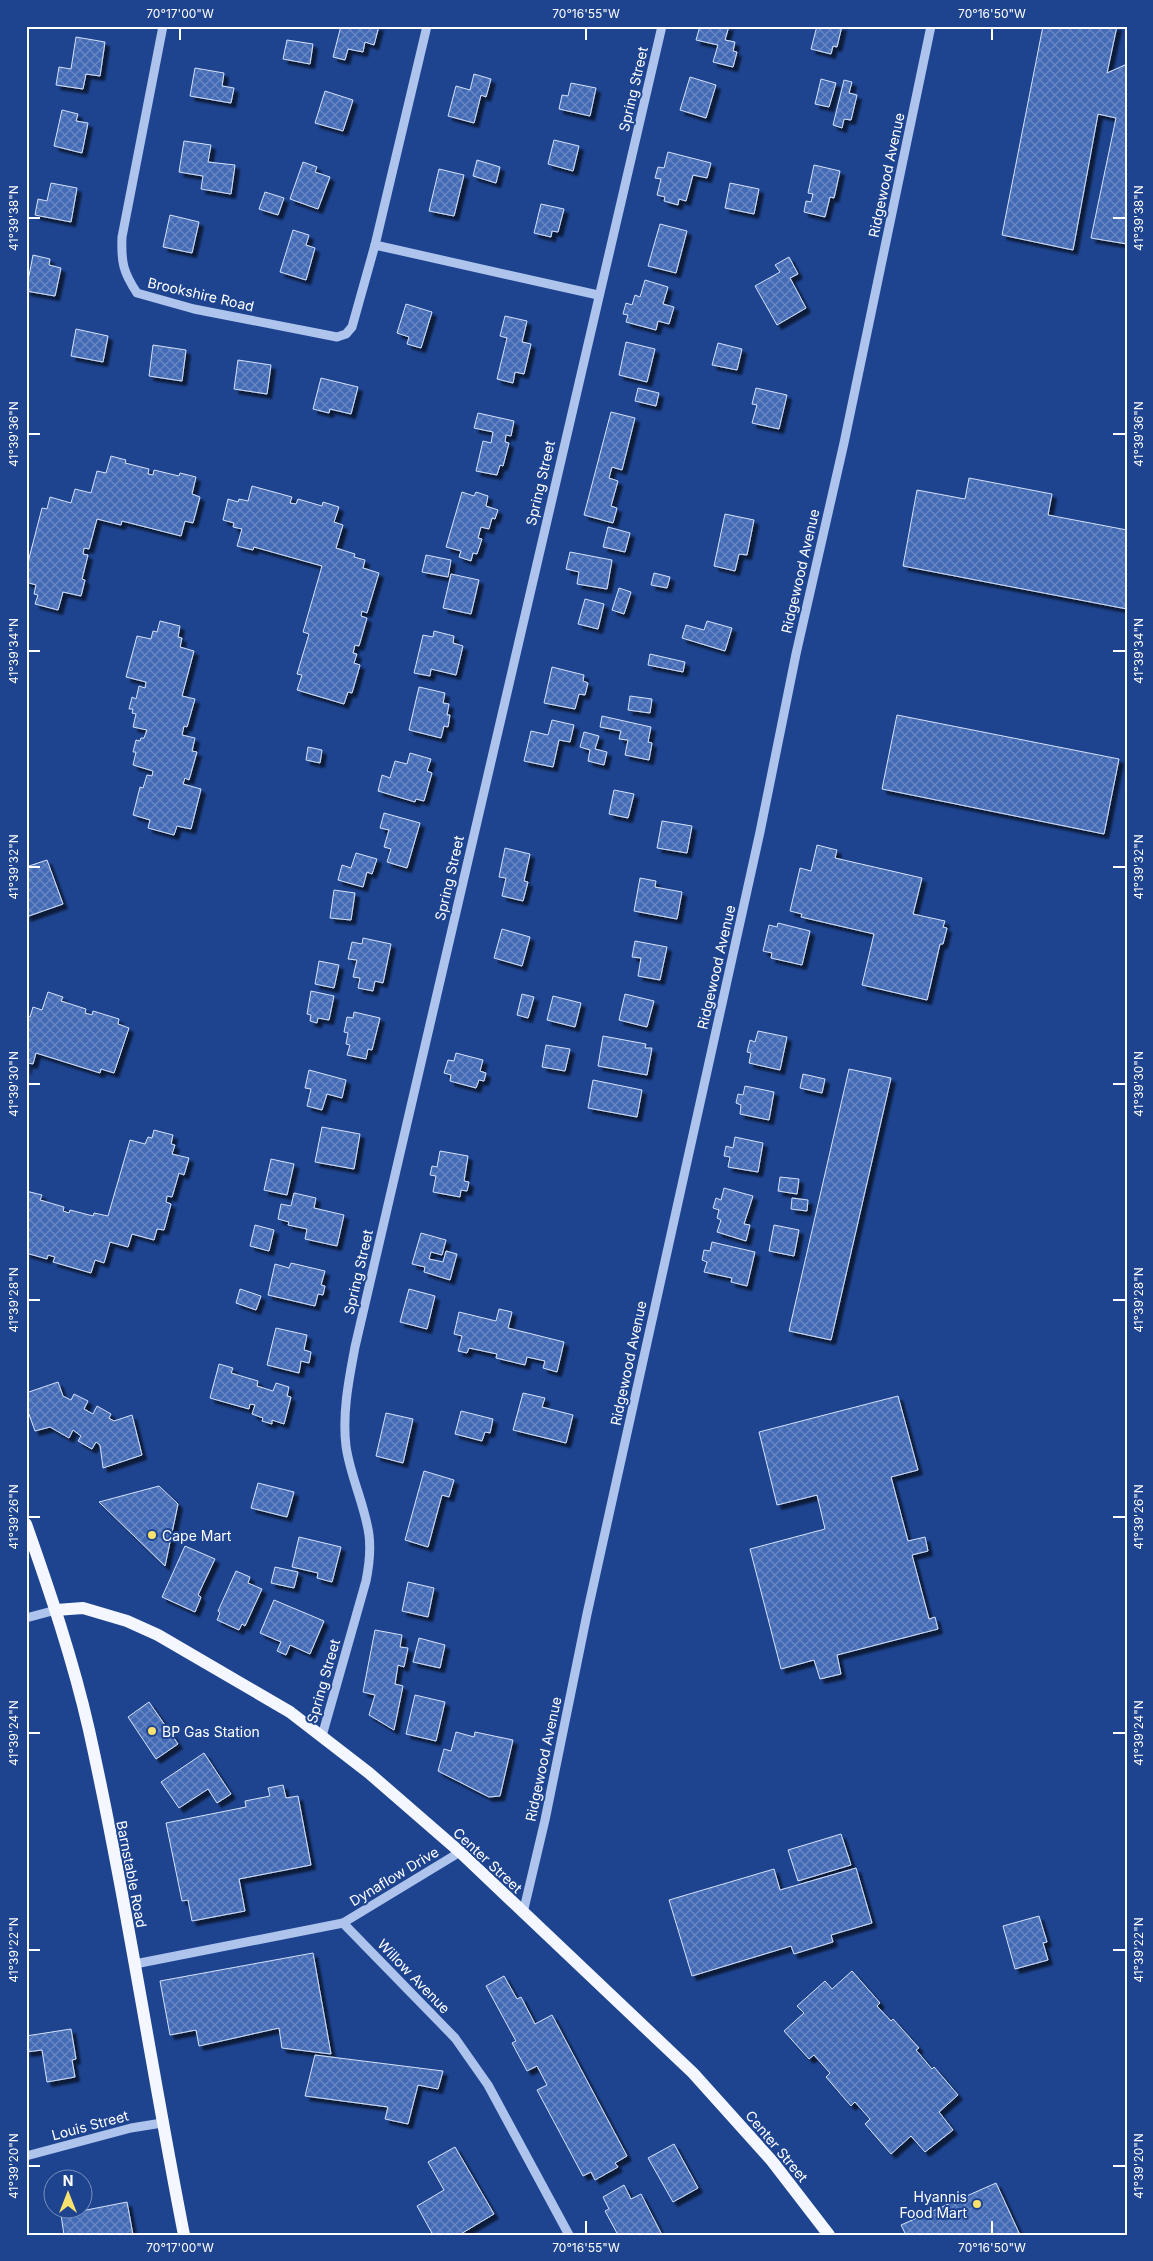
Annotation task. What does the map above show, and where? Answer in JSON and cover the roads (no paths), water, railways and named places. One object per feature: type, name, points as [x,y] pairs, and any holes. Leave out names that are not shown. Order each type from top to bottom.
[{"type":"main road","name":"Barnstable Road","points":[[26,1524],[56,1610],[88,1729],[135,1964],[162,2122],[184,2235]]},
{"type":"main road","name":"Center Street","points":[[56,1610],[83,1608],[127,1621],[158,1635],[290,1712],[401,1799],[434,1831],[460,1852],[693,2073],[772,2161],[827,2234]]},
{"type":"street","name":"Brookshire Road","points":[[164,26],[122,237],[121,259],[127,278],[137,293],[194,309],[337,337],[346,334],[352,327],[375,244],[428,26]]},
{"type":"street","name":"Spring Street","points":[[322,1736],[366,1581],[370,1556],[369,1534],[346,1447],[346,1404],[355,1347],[662,26]]},
{"type":"street","name":"Ridgewood Avenue","points":[[523,1913],[546,1820],[595,1575],[760,832],[796,654],[850,414],[931,26]]},
{"type":"street","points":[[375,244],[598,295]]},
{"type":"street","points":[[26,1618],[56,1610]]},
{"type":"street","name":"Dynaflow Drive","points":[[343,1923],[460,1852]]},
{"type":"street","points":[[135,1964],[343,1923]]},
{"type":"street","name":"Willow Avenue","points":[[343,1923],[454,2038],[488,2085],[568,2235]]},
{"type":"street","name":"Louis Street","points":[[26,2156],[131,2128],[162,2122]]},
{"type":"place","name":"Cape Mart","points":[[152,1535]]},
{"type":"place","name":"BP Gas Station","points":[[152,1731]]},
{"type":"place","name":"Hyannis Food Mart","points":[[977,2204]]}]
